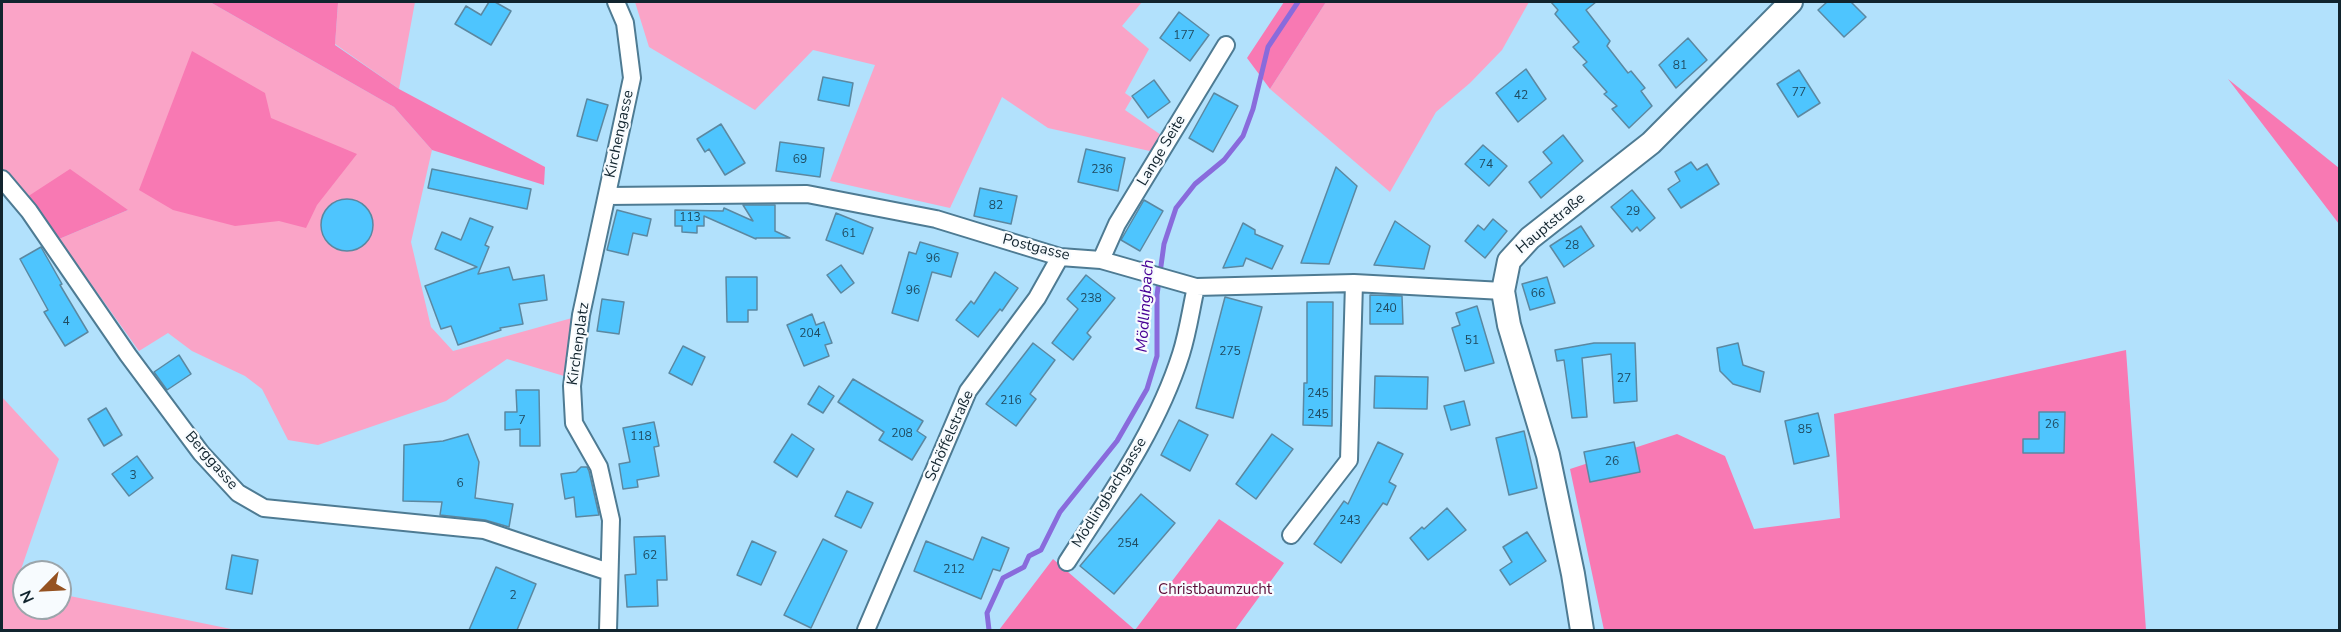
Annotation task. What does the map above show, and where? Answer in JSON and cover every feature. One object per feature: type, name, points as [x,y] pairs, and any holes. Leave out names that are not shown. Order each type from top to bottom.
[{"type":"main road","name":"Hauptstraße","points":[[1582,630],[1556,486],[1509,325],[1503,291],[1509,261],[1530,238],[1651,142],[1791,2]]},
{"type":"street","name":"Kirchengasse","points":[[607,196],[632,78],[626,23],[616,2]]},
{"type":"street","name":"Lange Seite","points":[[1101,260],[1117,224],[1226,45]]},
{"type":"street","name":"Berggasse","points":[[2,179],[29,211],[128,355],[201,453],[238,493],[264,508],[484,530],[609,572]]},
{"type":"street","name":"Postgasse","points":[[607,196],[807,194],[936,219],[1060,256],[1101,260],[1196,287],[1354,283],[1503,291]]},
{"type":"street","name":"Kirchenplatz","points":[[607,196],[581,315],[572,386],[574,423],[600,467],[610,520],[608,630]]},
{"type":"street","name":"Schöffelstraße","points":[[866,630],[968,391],[1036,298],[1060,256]]},
{"type":"street","points":[[1291,535],[1349,460],[1354,283]]},
{"type":"street","name":"Mödlingbachgasse","points":[[1067,562],[1132,461],[1152,424],[1182,353],[1196,287]]},
{"type":"shaded area","points":[[2,2],[210,2],[394,107],[432,150],[411,242],[431,327],[453,351],[572,318],[564,376],[507,359],[446,401],[318,445],[288,440],[262,389],[245,376],[192,351],[168,333],[139,351],[59,239],[128,210],[26,197],[2,171]]},
{"type":"shaded area","points":[[335,2],[415,2],[399,89],[335,44],[338,4]]},
{"type":"shaded area","points":[[635,2],[1142,2],[1122,26],[1149,49],[1125,93],[1132,98],[1125,110],[1164,137],[1154,152],[1048,128],[1002,97],[950,208],[830,181],[875,65],[813,50],[755,110],[649,47]]},
{"type":"shaded area","points":[[1326,2],[1529,2],[1502,50],[1470,83],[1436,112],[1390,192],[1270,89]]},
{"type":"shaded area","points":[[2,397],[59,459],[24,560],[12,560],[12,620],[72,620],[72,596],[236,630],[2,630]]},
{"type":"green space","points":[[210,2],[338,3],[335,45],[399,89],[545,167],[544,185],[432,150],[394,107]]},
{"type":"green space","points":[[1284,2],[1326,2],[1270,89],[1247,58]]},
{"type":"green space","points":[[192,51],[265,93],[271,118],[357,154],[317,205],[306,228],[279,221],[235,226],[173,210],[139,190]]},
{"type":"green space","points":[[2228,79],[2339,168],[2339,224]]},
{"type":"green space","points":[[70,169],[128,210],[59,239],[27,197]]},
{"type":"green space","points":[[2126,350],[2146,630],[1604,630],[1570,469],[1677,434],[1725,456],[1754,529],[1840,518],[1834,414]]},
{"type":"green space","name":"Christbaumzucht","points":[[1219,519],[1284,563],[1235,630],[1135,630]]},
{"type":"green space","name":"Christbaumzucht","points":[[1053,559],[1135,630],[999,630]]},
{"type":"building","points":[[489,2],[495,2],[511,11],[491,45],[455,24],[466,6],[481,15]]},
{"type":"building","points":[[1551,2],[1596,2],[1586,10],[1610,41],[1607,46],[1628,73],[1631,71],[1645,88],[1641,91],[1652,106],[1629,128],[1612,109],[1617,106],[1604,94],[1607,92],[1583,65],[1587,62],[1573,47],[1579,42],[1555,14],[1558,10]]},
{"type":"building","points":[[1827,2],[1851,2],[1866,17],[1844,37],[1818,10]]},
{"type":"building","points":[[1179,12],[1209,35],[1190,61],[1160,38]]},
{"type":"building","points":[[1688,38],[1707,60],[1676,88],[1659,65]]},
{"type":"building","points":[[1526,69],[1546,99],[1518,122],[1496,93]]},
{"type":"building","points":[[1799,70],[1820,103],[1798,117],[1777,84]]},
{"type":"building","points":[[823,77],[853,83],[849,106],[818,100]]},
{"type":"building","points":[[1154,80],[1170,102],[1148,118],[1132,96]]},
{"type":"building","points":[[1214,93],[1238,106],[1213,152],[1189,138]]},
{"type":"building","points":[[587,99],[608,105],[597,141],[577,136]]},
{"type":"building","points":[[721,124],[745,163],[725,175],[709,149],[705,152],[697,139]]},
{"type":"building","points":[[1563,135],[1583,161],[1541,198],[1529,182],[1552,163],[1543,152]]},
{"type":"building","points":[[780,142],[824,148],[820,177],[776,171]]},
{"type":"building","points":[[1483,145],[1507,166],[1489,186],[1465,164]]},
{"type":"building","points":[[1086,149],[1125,158],[1118,191],[1078,182]]},
{"type":"building","points":[[1691,162],[1697,170],[1707,164],[1719,184],[1681,208],[1668,189],[1680,181],[1675,172]]},
{"type":"building","points":[[1336,167],[1357,186],[1329,264],[1301,263]]},
{"type":"building","points":[[432,169],[531,189],[527,209],[428,188]]},
{"type":"building","points":[[980,188],[1017,196],[1011,224],[974,216]]},
{"type":"building","points":[[1632,190],[1655,218],[1640,231],[1637,227],[1632,232],[1611,207]]},
{"type":"building","points":[[347,199],[357,201],[365,207],[371,215],[373,225],[371,235],[365,243],[357,249],[347,251],[337,249],[329,243],[323,235],[321,225],[323,215],[329,207],[337,201]]},
{"type":"building","points":[[1144,200],[1163,211],[1140,251],[1121,240]]},
{"type":"building","points":[[743,205],[775,205],[775,231],[790,238],[756,239],[704,216],[704,226],[697,226],[697,233],[682,232],[682,226],[675,226],[675,210],[723,211],[724,208],[753,221]]},
{"type":"building","points":[[617,210],[651,219],[647,236],[633,233],[628,255],[607,250]]},
{"type":"building","points":[[836,213],[873,228],[863,254],[826,240]]},
{"type":"building","points":[[470,218],[493,227],[485,245],[489,247],[478,274],[509,267],[513,280],[544,275],[547,300],[519,304],[523,324],[500,328],[501,330],[458,345],[451,326],[441,329],[425,286],[477,267],[435,249],[442,232],[461,240]]},
{"type":"building","points":[[1493,219],[1507,231],[1485,258],[1465,241],[1478,225],[1484,230]]},
{"type":"building","points":[[1395,221],[1430,246],[1424,269],[1374,265]]},
{"type":"building","points":[[1243,223],[1255,230],[1255,234],[1283,246],[1272,269],[1246,258],[1243,266],[1223,268]]},
{"type":"building","points":[[1581,226],[1594,246],[1564,267],[1550,246]]},
{"type":"building","points":[[920,242],[958,253],[951,277],[932,272],[918,321],[892,313],[909,252],[916,254]]},
{"type":"building","points":[[41,247],[88,332],[65,346],[44,312],[48,310],[20,259]]},
{"type":"building","points":[[841,265],[854,283],[841,293],[827,275]]},
{"type":"building","points":[[995,272],[1018,288],[1002,311],[1000,309],[978,337],[956,320],[971,301],[974,304]]},
{"type":"building","points":[[1086,275],[1115,298],[1087,333],[1091,337],[1073,360],[1052,343],[1078,309],[1067,299]]},
{"type":"building","points":[[726,277],[757,277],[757,310],[748,310],[748,322],[727,322]]},
{"type":"building","points":[[1547,277],[1555,303],[1530,310],[1522,284]]},
{"type":"building","points":[[1370,295],[1402,296],[1403,324],[1370,324]]},
{"type":"building","points":[[1225,297],[1262,307],[1233,418],[1196,408]]},
{"type":"building","points":[[602,299],[624,302],[619,334],[597,331]]},
{"type":"building","points":[[1307,302],[1333,302],[1332,426],[1303,425],[1304,383],[1307,383]]},
{"type":"building","points":[[1477,306],[1494,363],[1465,371],[1452,328],[1460,325],[1456,313]]},
{"type":"building","points":[[812,314],[816,325],[824,322],[832,343],[825,345],[829,356],[804,366],[787,325]]},
{"type":"building","points":[[1033,343],[1055,360],[1030,394],[1036,399],[1016,426],[986,404]]},
{"type":"building","points":[[1594,343],[1635,343],[1637,401],[1614,403],[1611,354],[1582,358],[1587,417],[1572,418],[1564,360],[1557,361],[1555,350]]},
{"type":"building","points":[[1738,343],[1743,365],[1764,372],[1760,392],[1733,384],[1720,371],[1717,348]]},
{"type":"building","points":[[683,346],[705,357],[692,385],[669,373]]},
{"type":"building","points":[[179,355],[191,374],[167,390],[154,372]]},
{"type":"building","points":[[1375,376],[1428,377],[1427,409],[1374,408]]},
{"type":"building","points":[[853,379],[923,421],[917,431],[926,437],[912,460],[879,440],[884,432],[838,402]]},
{"type":"building","points":[[819,386],[834,396],[823,413],[808,404]]},
{"type":"building","points":[[516,390],[539,390],[540,446],[520,446],[520,429],[505,430],[505,412],[517,412]]},
{"type":"building","points":[[1464,401],[1470,425],[1451,430],[1444,406]]},
{"type":"building","points":[[106,408],[122,435],[104,446],[88,419]]},
{"type":"building","points":[[2039,412],[2065,412],[2064,453],[2023,453],[2023,439],[2039,439]]},
{"type":"building","points":[[1818,413],[1829,456],[1794,464],[1785,421]]},
{"type":"building","points":[[1179,420],[1208,435],[1190,471],[1161,455]]},
{"type":"building","points":[[654,422],[659,446],[654,447],[659,476],[637,480],[638,487],[623,489],[619,464],[630,462],[623,428]]},
{"type":"building","points":[[1524,431],[1537,488],[1509,495],[1496,438]]},
{"type":"building","points":[[468,434],[479,462],[475,498],[513,504],[509,527],[485,520],[440,515],[442,502],[403,501],[404,445],[443,441]]},
{"type":"building","points":[[792,434],[814,449],[797,477],[774,462]]},
{"type":"building","points":[[1272,434],[1293,449],[1256,499],[1236,484]]},
{"type":"building","points":[[1378,442],[1403,454],[1389,482],[1396,486],[1387,505],[1383,503],[1341,563],[1314,544],[1344,501],[1348,504]]},
{"type":"building","points":[[1634,442],[1640,472],[1590,482],[1584,452]]},
{"type":"building","points":[[137,456],[153,478],[129,496],[112,474]]},
{"type":"building","points":[[581,467],[587,467],[589,471],[599,515],[576,517],[574,497],[565,499],[561,474],[576,472]]},
{"type":"building","points":[[847,491],[873,503],[861,528],[835,516]]},
{"type":"building","points":[[1141,494],[1175,523],[1114,594],[1080,566]]},
{"type":"building","points":[[1447,508],[1466,530],[1428,560],[1410,538],[1422,527],[1424,529]]},
{"type":"building","points":[[1527,532],[1546,561],[1510,585],[1500,570],[1512,562],[1503,547]]},
{"type":"building","points":[[665,536],[667,580],[657,580],[658,606],[627,607],[625,575],[636,574],[634,537]]},
{"type":"building","points":[[982,537],[1009,548],[1000,571],[993,569],[981,599],[914,571],[926,541],[973,560]]},
{"type":"building","points":[[823,539],[847,551],[811,628],[784,615]]},
{"type":"building","points":[[752,541],[776,552],[761,585],[737,575]]},
{"type":"building","points":[[232,555],[258,560],[252,594],[226,589]]},
{"type":"building","points":[[496,567],[536,584],[517,630],[469,630]]},
{"type":"waterway","name":"Mödlingbach","points":[[989,630],[987,613],[1003,578],[1024,567],[1029,556],[1041,550],[1060,512],[1117,441],[1147,389],[1157,356],[1157,295],[1164,244],[1176,208],[1195,184],[1224,160],[1243,136],[1253,109],[1268,47],[1298,2]]}]
